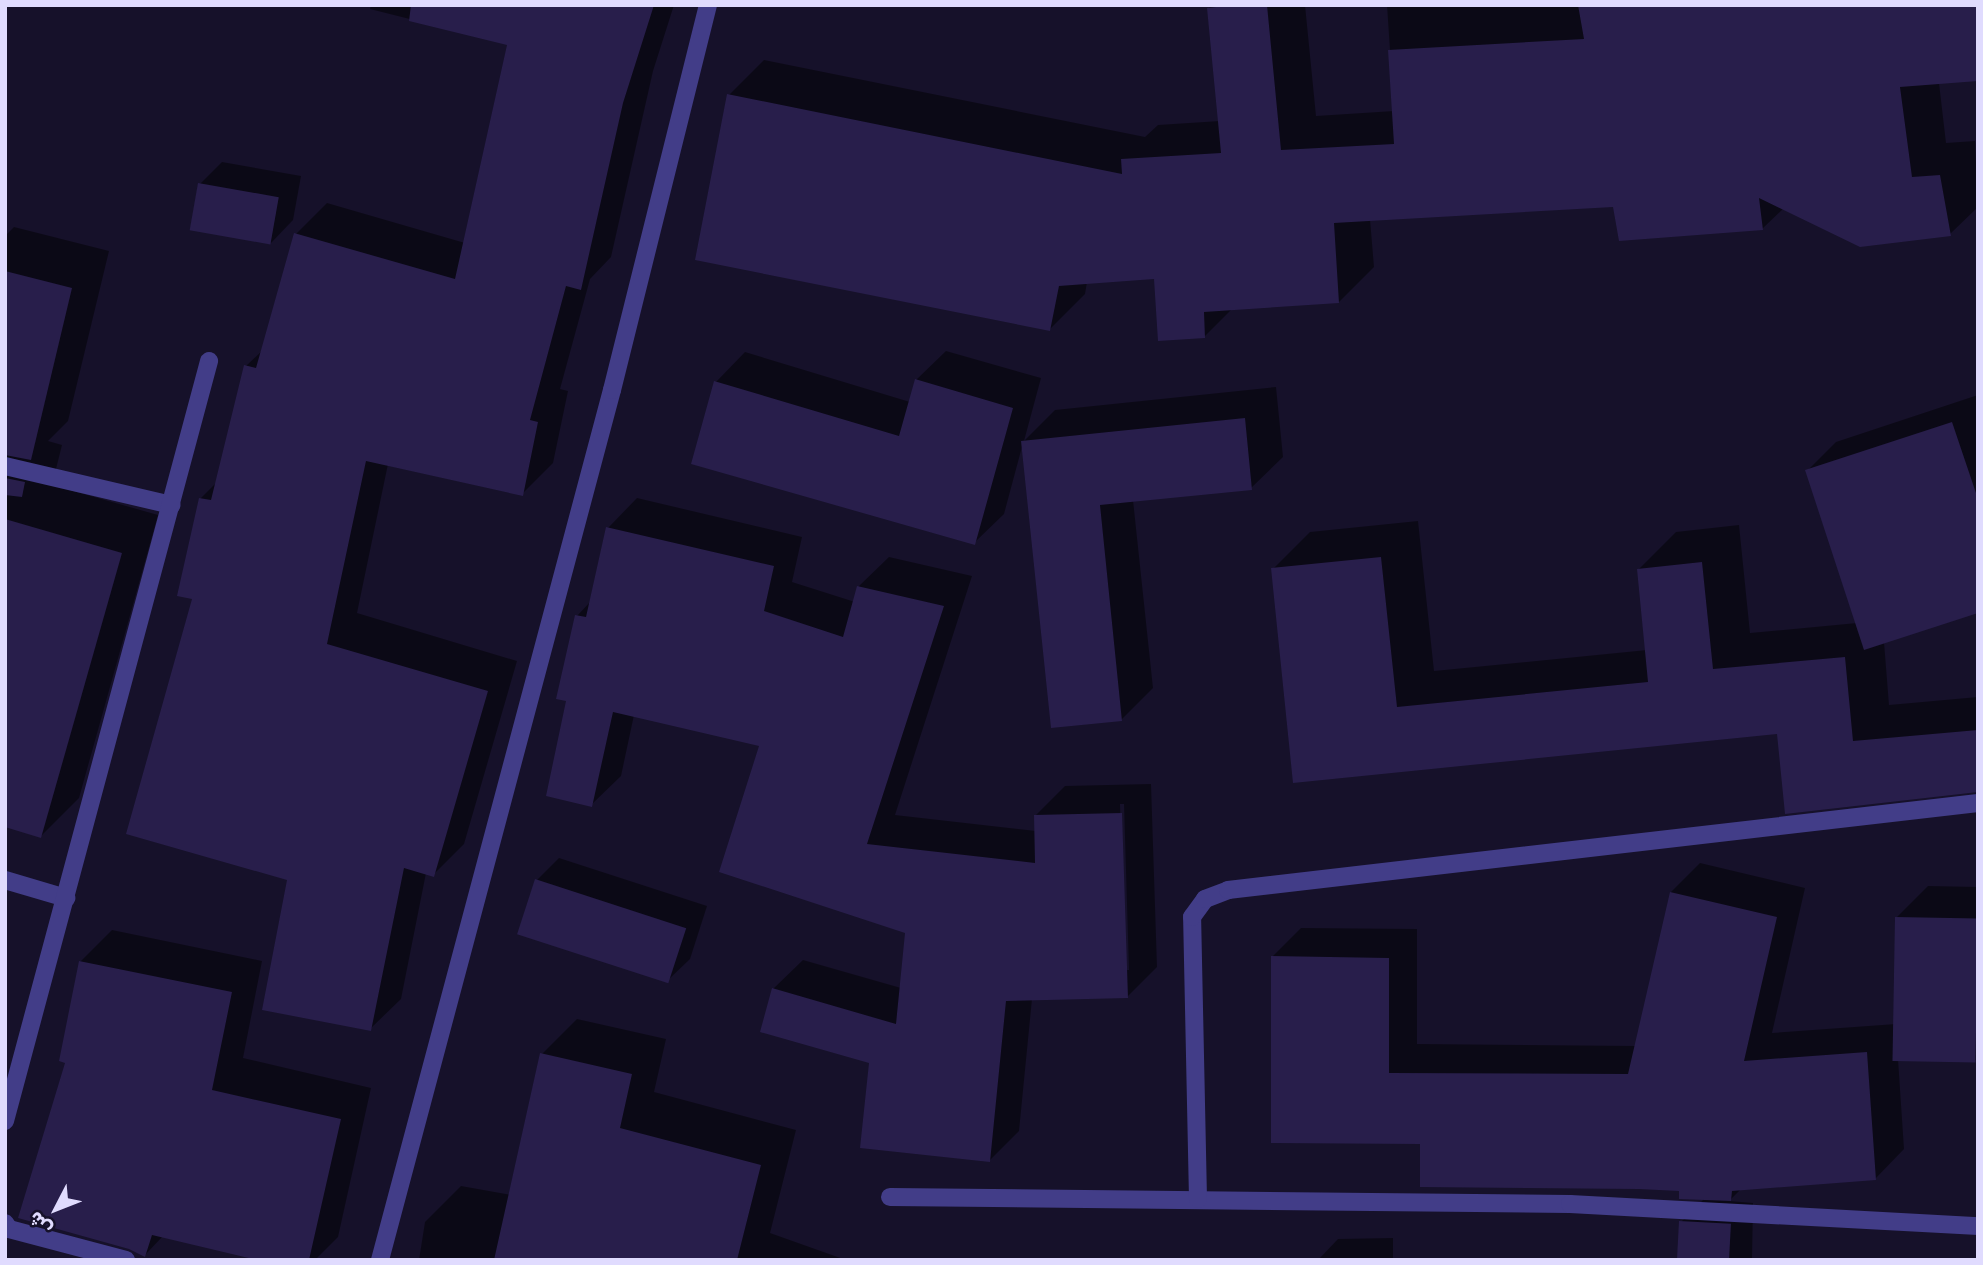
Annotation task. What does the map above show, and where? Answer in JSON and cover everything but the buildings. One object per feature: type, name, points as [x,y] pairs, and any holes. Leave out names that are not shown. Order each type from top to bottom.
[{"type":"street","points":[[380,1260],[612,390],[708,5]]},
{"type":"street","points":[[5,1121],[209,361]]},
{"type":"street","points":[[5,466],[171,505]]},
{"type":"street","points":[[1198,1199],[1192,917],[1205,899],[1228,890],[1978,803]]},
{"type":"street","points":[[5,880],[66,898]]},
{"type":"street","points":[[890,1196],[1570,1204],[1978,1226]]},
{"type":"street","points":[[5,1223],[9,1229],[126,1260]]}]
